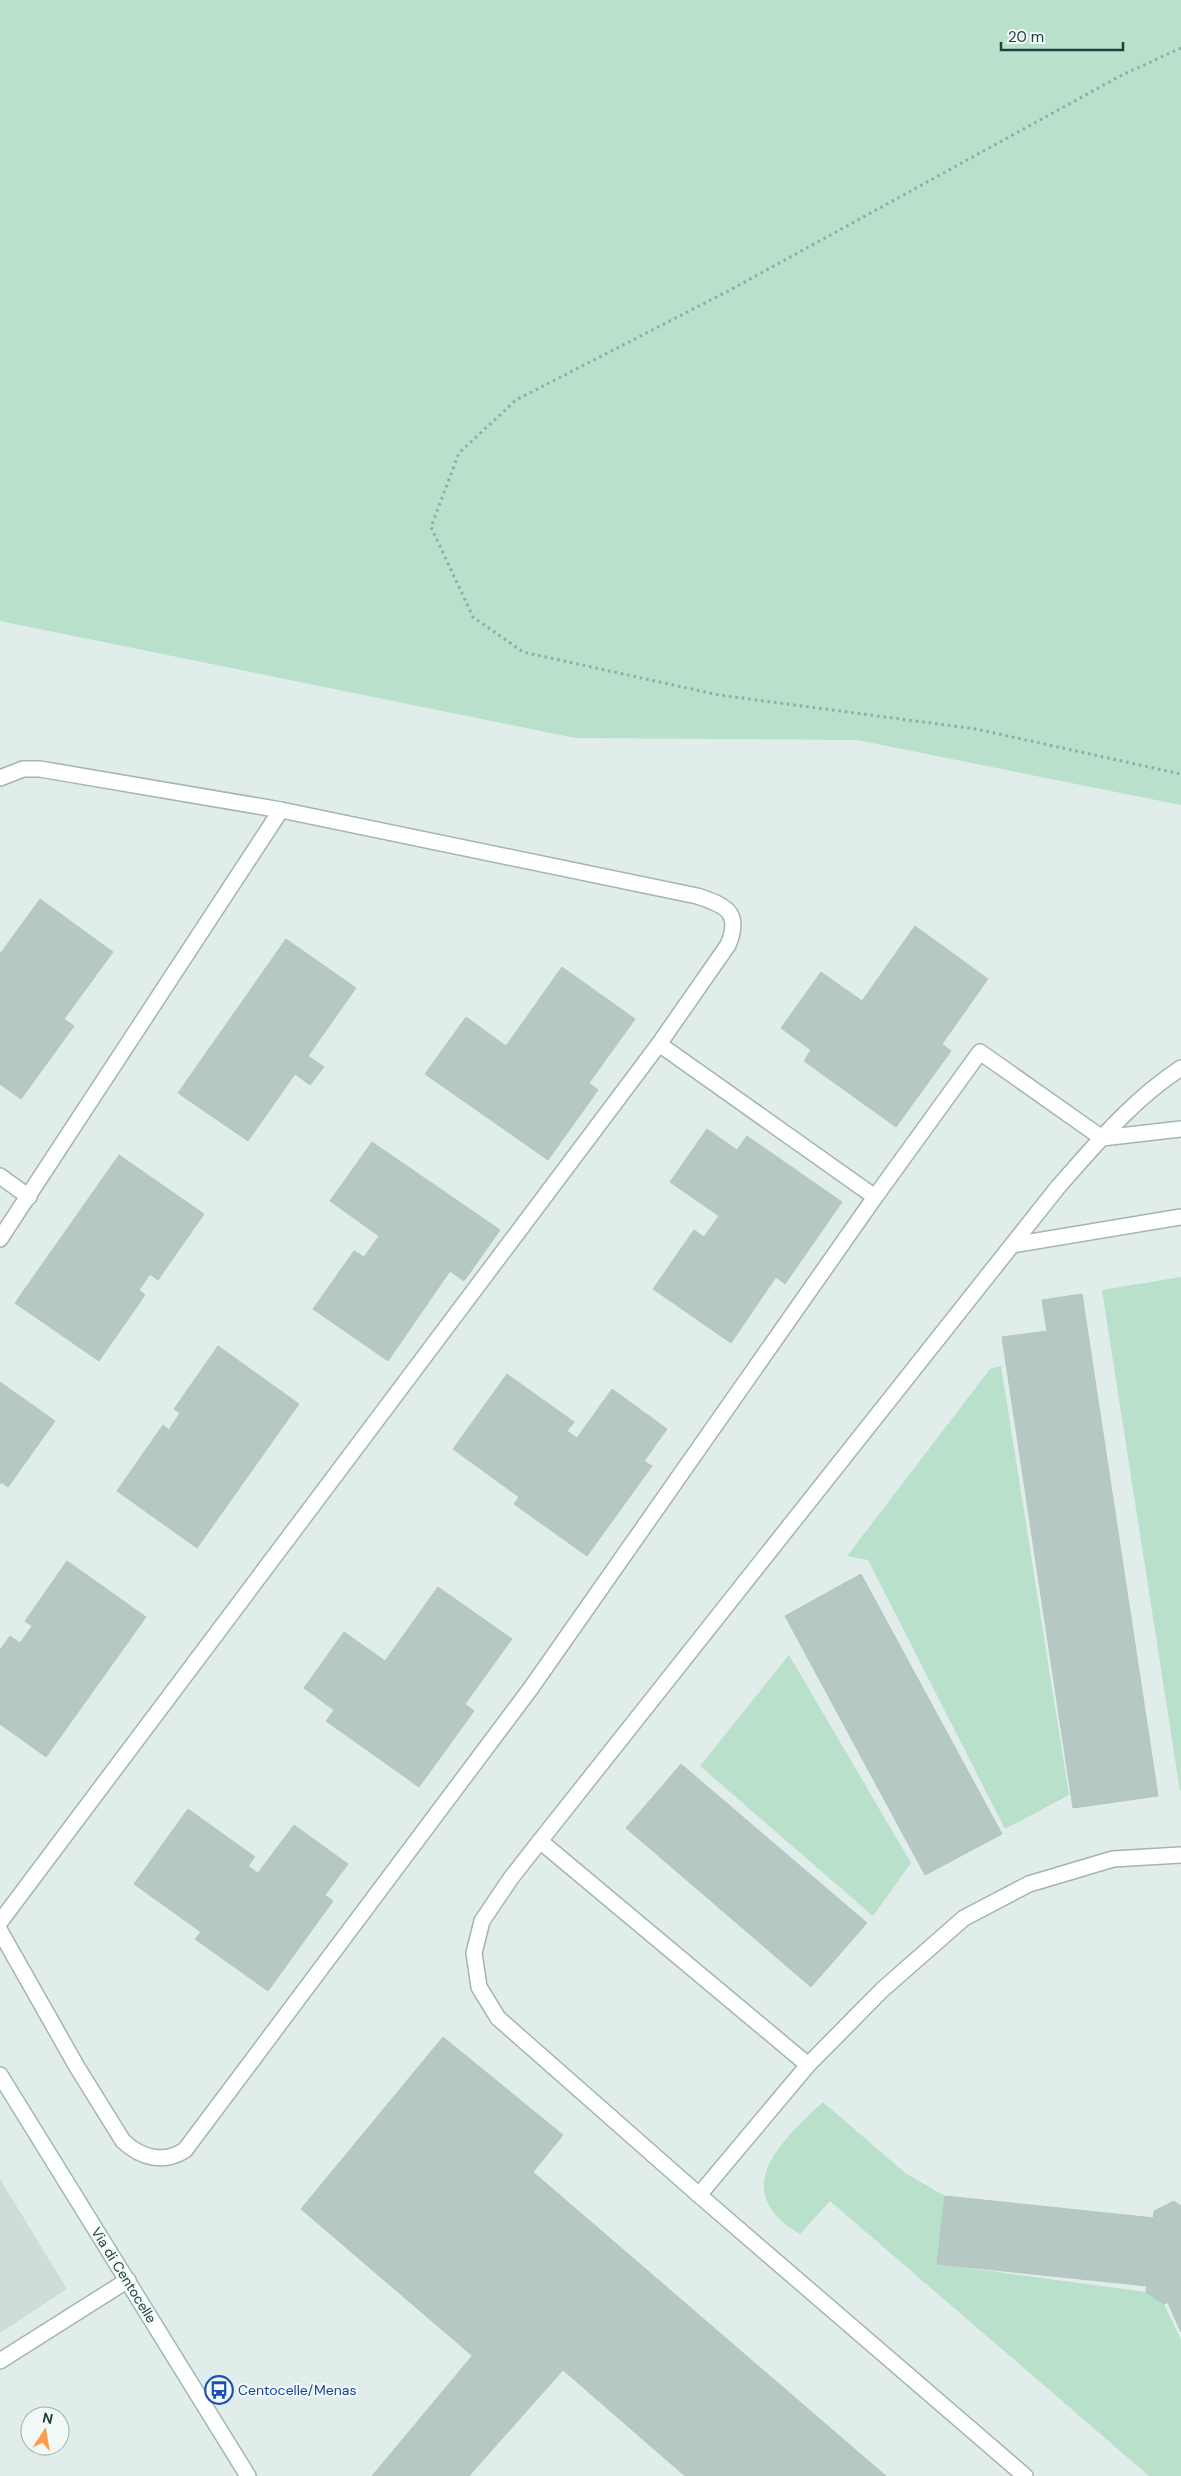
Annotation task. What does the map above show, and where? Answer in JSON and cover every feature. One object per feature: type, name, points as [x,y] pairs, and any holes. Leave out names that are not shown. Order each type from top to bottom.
[{"type":"street","points":[[0,778],[23,769],[40,769],[281,810],[696,896],[716,902],[729,911],[734,922],[733,933],[728,945],[659,1044],[0,1922]]},
{"type":"street","points":[[0,1239],[281,810]]},
{"type":"street","points":[[659,1044],[875,1197]]},
{"type":"street","points":[[0,1930],[77,2067],[123,2141],[131,2148],[154,2158],[167,2158],[185,2150],[531,1688],[875,1197],[980,1052],[1102,1138],[1181,1128]]},
{"type":"street","points":[[1025,2476],[699,2195],[498,2018],[479,1987],[474,1953],[482,1921],[511,1878],[1058,1187],[1131,1105],[1152,1086],[1181,1068]]},
{"type":"street","points":[[0,1176],[29,1197]]},
{"type":"street","points":[[1012,1245],[1181,1217]]},
{"type":"street","points":[[540,1841],[808,2065]]},
{"type":"street","points":[[699,2195],[808,2065],[882,1990],[964,1918],[1029,1884],[1113,1859],[1181,1855]]},
{"type":"street","name":"Via di Centocelle","points":[[0,2075],[248,2476]]},
{"type":"street","points":[[0,2361],[128,2280]]},
{"type":"path","points":[[1181,48],[1122,76],[732,289],[516,400],[459,453],[431,527],[473,617],[523,652],[718,695],[976,729],[1181,774]]},
{"type":"shaded area","points":[[0,2179],[67,2289],[0,2333]]},
{"type":"green space","points":[[0,0],[1181,0],[1181,805],[857,740],[575,738],[0,621]]},
{"type":"green space","points":[[1181,1277],[1181,1790],[1180,1791],[1102,1290]]},
{"type":"green space","points":[[1001,1366],[1069,1795],[1005,1829],[868,1560],[847,1556],[990,1369]]},
{"type":"green space","points":[[789,1655],[911,1863],[873,1916],[700,1766]]},
{"type":"green space","points":[[823,2102],[905,2173],[945,2196],[938,2264],[1146,2292],[1164,2304],[1181,2340],[1181,2476],[1149,2476],[830,2201],[800,2234],[778,2217],[767,2200],[764,2183],[768,2166],[778,2149]]},
{"type":"building","points":[[40,899],[113,952],[64,1019],[74,1026],[21,1099],[0,1084],[0,954]]},
{"type":"building","points":[[915,926],[988,979],[942,1044],[951,1051],[896,1127],[804,1061],[811,1050],[781,1028],[821,972],[862,1001]]},
{"type":"building","points":[[286,939],[356,988],[308,1056],[324,1067],[310,1085],[295,1074],[248,1141],[178,1093]]},
{"type":"building","points":[[562,967],[635,1019],[589,1083],[598,1090],[548,1160],[425,1074],[466,1017],[506,1046]]},
{"type":"building","points":[[707,1129],[737,1150],[747,1136],[842,1202],[785,1284],[776,1277],[731,1343],[653,1289],[694,1230],[704,1237],[719,1216],[670,1182]]},
{"type":"building","points":[[372,1142],[500,1230],[464,1281],[450,1271],[388,1361],[313,1309],[354,1251],[364,1257],[379,1236],[330,1201]]},
{"type":"building","points":[[119,1155],[204,1214],[158,1280],[150,1274],[139,1290],[145,1295],[99,1361],[15,1303]]},
{"type":"building","points":[[1082,1294],[1158,1796],[1073,1808],[1002,1337],[1047,1331],[1042,1300]]},
{"type":"building","points":[[218,1346],[299,1404],[197,1548],[117,1491],[163,1425],[169,1430],[180,1413],[174,1409]]},
{"type":"building","points":[[507,1374],[574,1422],[567,1431],[577,1438],[612,1389],[667,1429],[644,1461],[652,1466],[587,1556],[514,1504],[519,1497],[453,1449]]},
{"type":"building","points":[[0,1382],[55,1421],[8,1487],[1,1482],[0,1484]]},
{"type":"building","points":[[67,1561],[146,1617],[46,1757],[0,1724],[0,1650],[10,1636],[20,1643],[32,1626],[25,1621]]},
{"type":"building","points":[[861,1574],[1002,1834],[925,1875],[785,1616]]},
{"type":"building","points":[[438,1587],[512,1639],[465,1704],[474,1711],[419,1787],[326,1721],[334,1710],[304,1688],[344,1632],[385,1661]]},
{"type":"building","points":[[681,1764],[867,1923],[811,1987],[626,1828]]},
{"type":"building","points":[[188,1809],[255,1857],[248,1866],[258,1873],[294,1825],[348,1864],[325,1895],[333,1901],[268,1991],[195,1939],[201,1932],[134,1884]]},
{"type":"building","points":[[443,2037],[563,2135],[533,2172],[886,2476],[685,2476],[563,2370],[531,2406],[301,2209]]},
{"type":"building","points":[[945,2196],[1154,2218],[1147,2286],[937,2264]]},
{"type":"building","points":[[1174,2201],[1181,2206],[1181,2297],[1164,2304],[1146,2292],[1154,2211]]},
{"type":"building","points":[[1181,2297],[1181,2332],[1168,2303]]},
{"type":"building","points":[[472,2356],[531,2406],[469,2476],[372,2476]]},
{"type":"place","name":"Centocelle/Menas","points":[[219,2390]]}]
